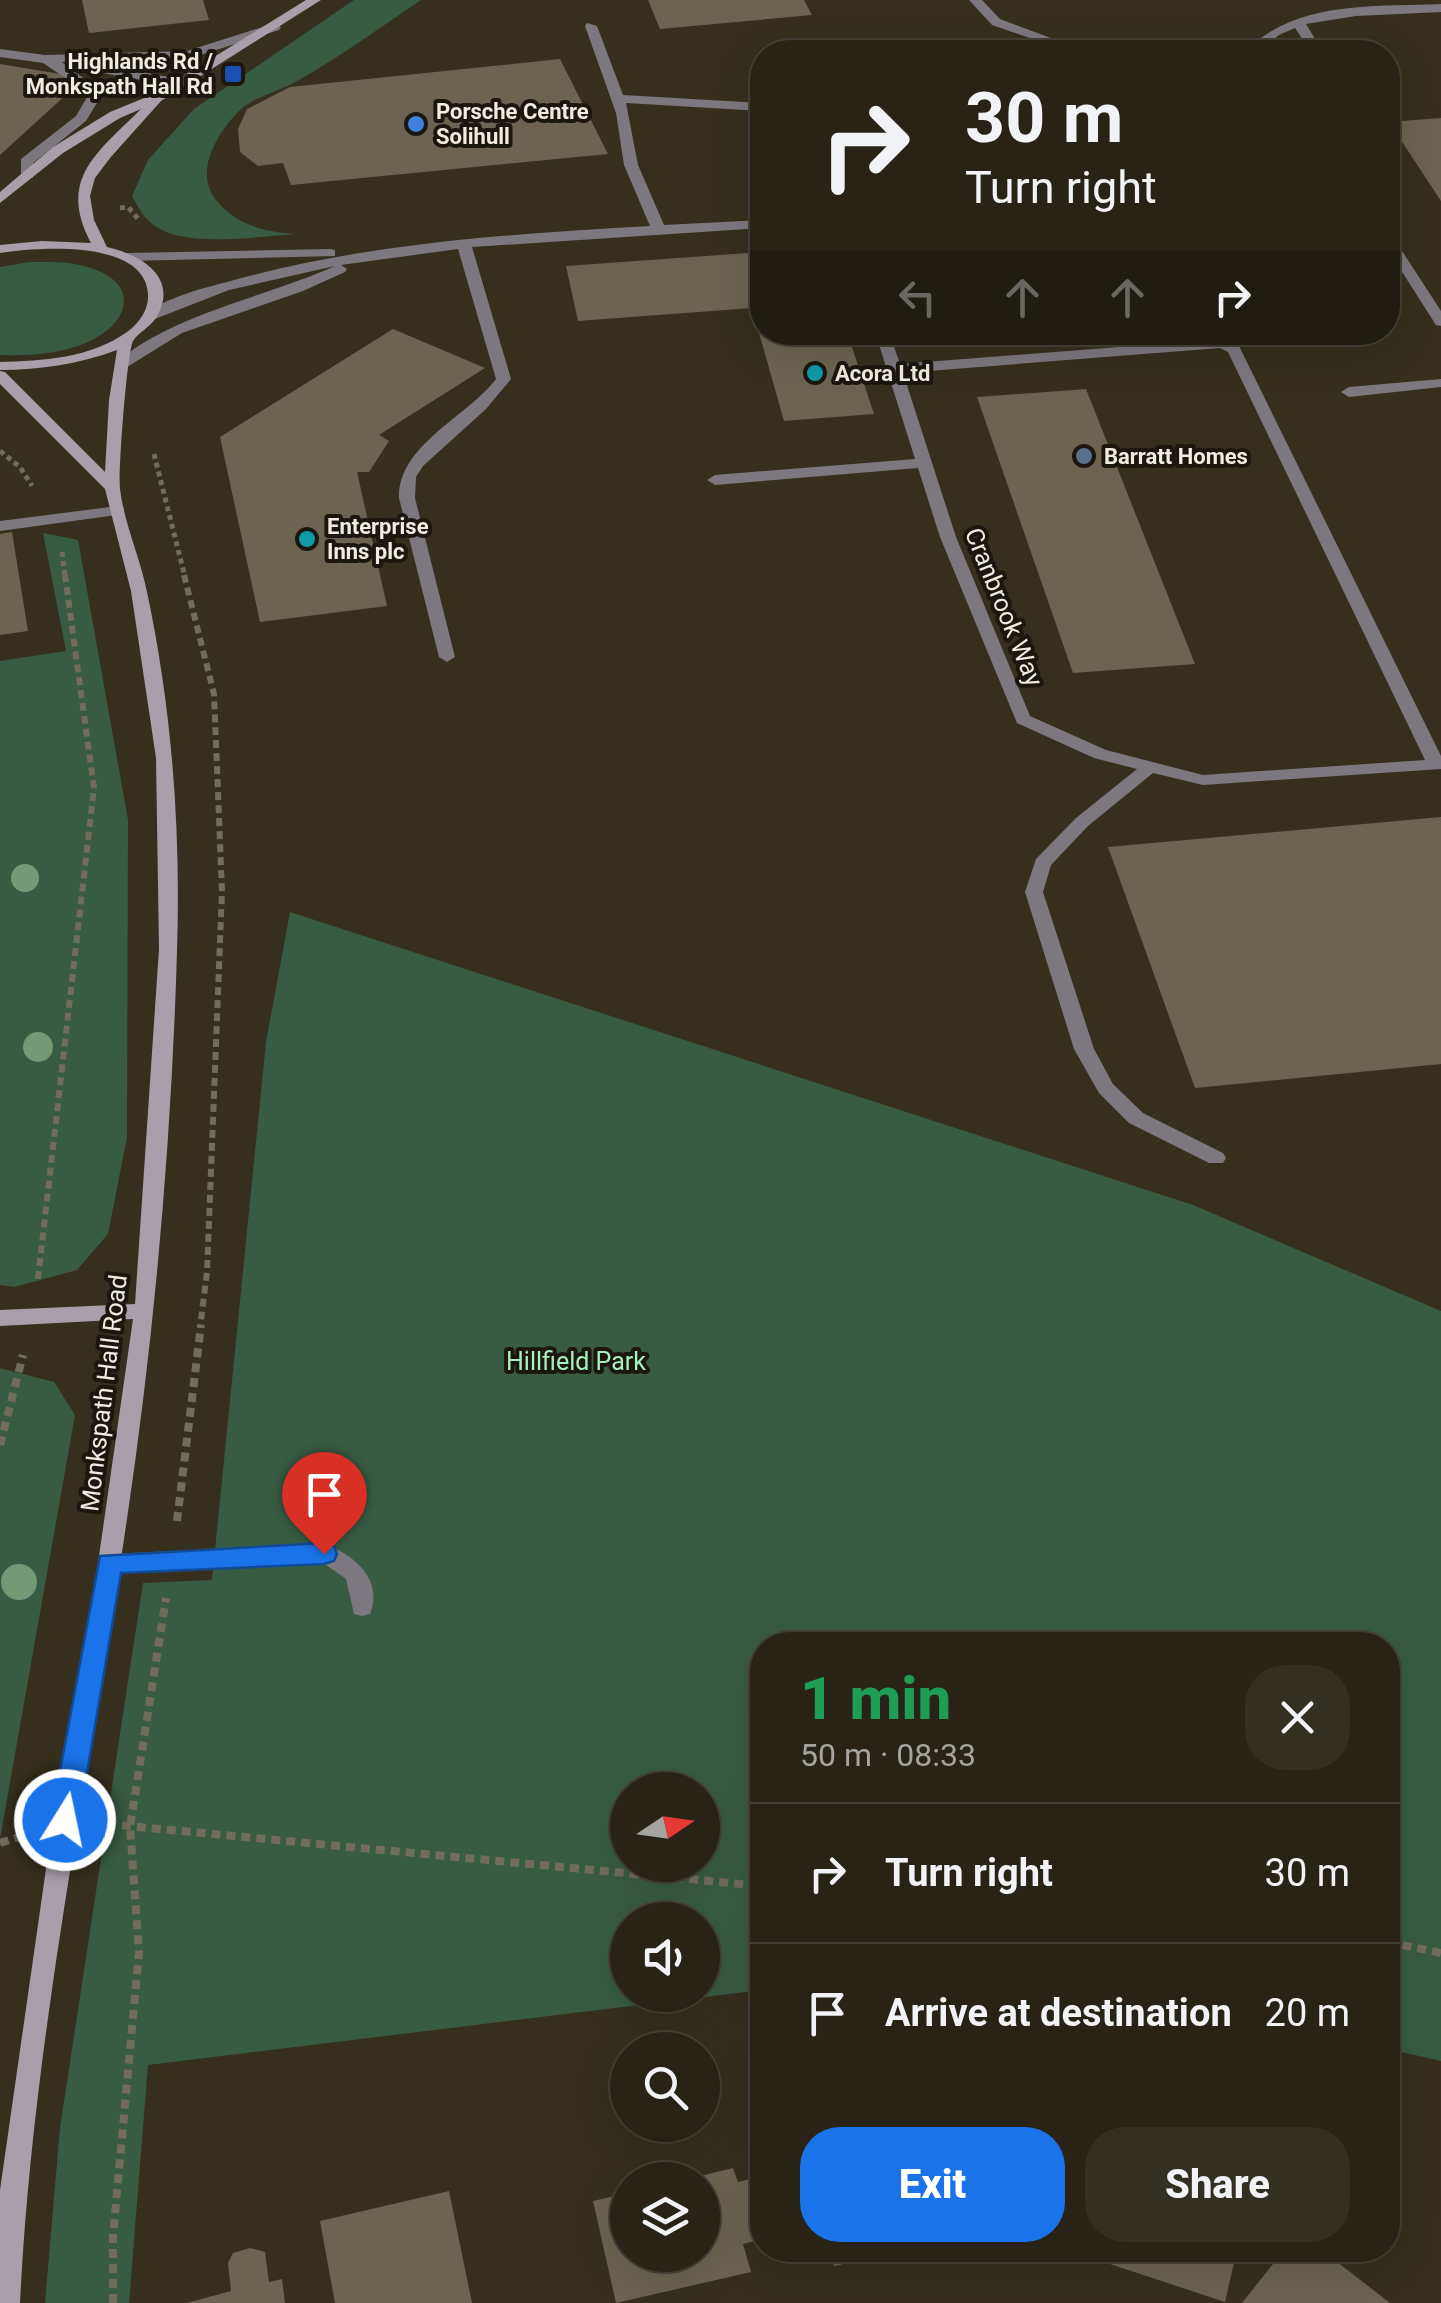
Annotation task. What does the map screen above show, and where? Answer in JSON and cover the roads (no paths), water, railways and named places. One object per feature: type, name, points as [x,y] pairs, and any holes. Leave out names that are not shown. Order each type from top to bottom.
[{"type":"street","points":[[101,248],[86,219],[83,189],[112,147],[159,97],[315,0]]},
{"type":"street","points":[[974,0],[996,22],[1048,40]]},
{"type":"street","points":[[1266,40],[1299,24],[1380,11],[1441,8]]},
{"type":"street","points":[[1299,24],[1310,40]]},
{"type":"street","points":[[46,59],[188,54],[277,26]]},
{"type":"street","points":[[591,26],[618,99],[630,165],[660,231]]},
{"type":"street","points":[[0,53],[180,82]]},
{"type":"street","points":[[28,176],[26,162],[82,118],[96,92],[46,59]]},
{"type":"street","points":[[0,199],[58,150],[115,115],[159,97]]},
{"type":"street","points":[[618,99],[750,106]]},
{"type":"street","points":[[127,257],[379,252],[750,225]]},
{"type":"street","points":[[0,249],[38,243],[101,248],[127,257],[144,269],[154,284],[157,299],[150,316]]},
{"type":"street","points":[[447,657],[406,498],[407,478],[422,458],[474,416],[504,379],[464,244]]},
{"type":"street","points":[[0,366],[62,362],[126,339],[150,316],[181,300],[240,281],[379,252]]},
{"type":"street","points":[[122,364],[176,330],[298,288],[379,252]]},
{"type":"street","points":[[1400,259],[1441,322]]},
{"type":"street","name":"Monkspath Hall Road","points":[[6,2303],[11,2207],[65,1820],[109,1563],[145,1311],[168,949],[164,758],[139,591],[112,488],[126,339]]},
{"type":"street","name":"Cranbrook Way","points":[[886,345],[948,537],[1022,719],[1100,754],[1203,780],[1438,764]]},
{"type":"street","points":[[894,369],[1197,345]]},
{"type":"street","points":[[1226,345],[1234,349],[1438,764]]},
{"type":"street","points":[[0,375],[112,488]]},
{"type":"street","points":[[1349,392],[1441,383]]},
{"type":"street","points":[[715,480],[924,462]]},
{"type":"street","points":[[0,526],[118,511]]},
{"type":"street","points":[[1151,766],[1082,822],[1042,863],[1034,892],[1084,1049],[1106,1088],[1136,1118],[1216,1158]]},
{"type":"street","points":[[0,1318],[145,1311]]},
{"type":"street","points":[[109,1563],[324,1554],[347,1564],[360,1579],[362,1606]]},
{"type":"place","name":"Highlands Rd / Monkspath Hall Rd","points":[[233,74]]},
{"type":"place","name":"Porsche Centre Solihull","points":[[416,124]]},
{"type":"place","name":"Acora Ltd","points":[[815,373]]},
{"type":"place","name":"Barratt Homes","points":[[1084,456]]},
{"type":"place","name":"Enterprise Inns plc","points":[[307,539]]},
{"type":"park label","name":"Hillfield Park","points":[[576,1361]]}]
